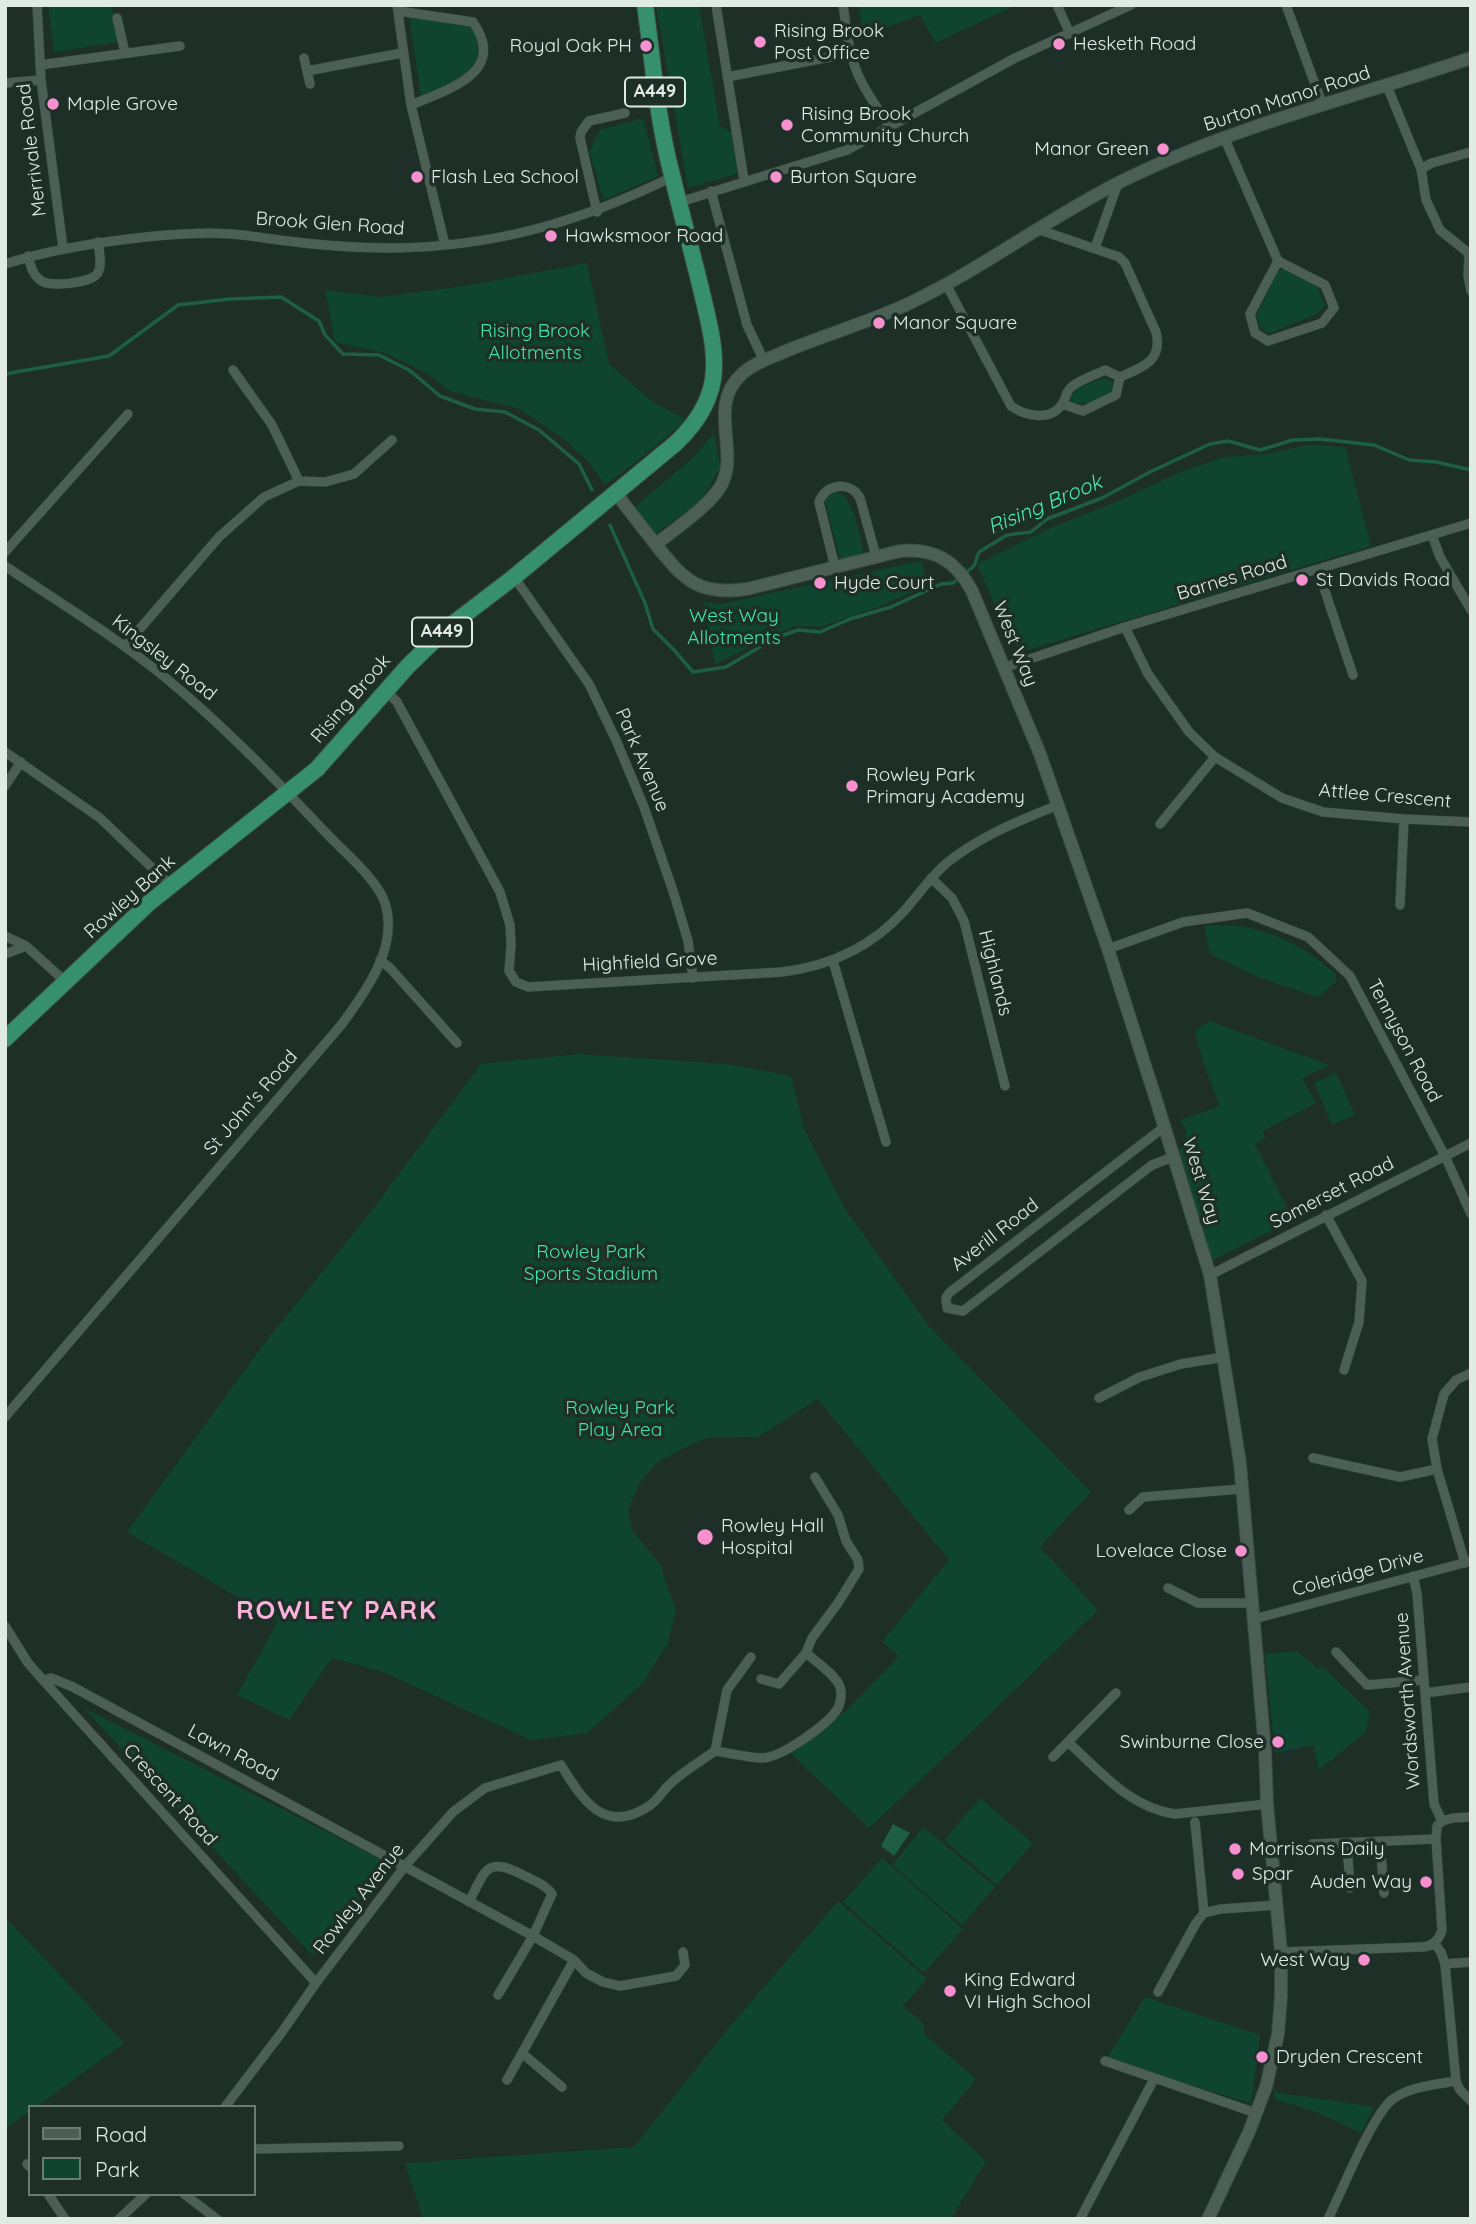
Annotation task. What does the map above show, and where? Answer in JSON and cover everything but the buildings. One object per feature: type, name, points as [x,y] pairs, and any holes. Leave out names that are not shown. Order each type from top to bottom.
[{"type":"highway","name":"Rising Brook","points":[[289,793],[317,769],[386,691],[446,629],[616,493],[687,432],[702,412],[712,386],[714,370],[710,332],[657,106],[645,5]]},
{"type":"highway","name":"Rowley Bank","points":[[5,1040],[170,885],[289,793]]},
{"type":"street","name":"Merrivale Road","points":[[37,5],[41,80],[63,248]]},
{"type":"street","points":[[716,5],[744,180]]},
{"type":"street","points":[[844,5],[851,53],[861,82],[890,128]]},
{"type":"street","points":[[1057,5],[1070,34]]},
{"type":"street","points":[[680,202],[847,150],[1015,58],[1131,5]]},
{"type":"street","points":[[1286,5],[1323,106]]},
{"type":"street","points":[[411,105],[466,79],[478,69],[484,57],[485,45],[473,22],[397,8],[411,105],[445,245]]},
{"type":"street","points":[[117,18],[125,53]]},
{"type":"street","points":[[40,65],[180,46]]},
{"type":"street","points":[[727,77],[851,53]]},
{"type":"street","points":[[307,71],[402,54]]},
{"type":"street","points":[[304,58],[310,84]]},
{"type":"street","name":"Burton Manor Road","points":[[656,544],[712,498],[721,485],[727,462],[723,413],[726,399],[742,373],[764,361],[911,303],[1118,183],[1224,137],[1471,58]]},
{"type":"street","points":[[5,83],[41,80]]},
{"type":"street","points":[[1387,86],[1421,169],[1426,200],[1440,230],[1470,255],[1468,275],[1471,291]]},
{"type":"street","points":[[597,212],[580,138],[581,132],[589,121],[625,113]]},
{"type":"street","points":[[1224,137],[1278,261],[1325,285],[1334,308],[1322,323],[1268,341],[1255,332],[1250,314],[1278,261]]},
{"type":"street","points":[[1421,169],[1432,163],[1471,152]]},
{"type":"street","name":"Brook Glen Road","points":[[5,264],[28,256],[98,242],[192,233],[232,234],[352,247],[445,245],[512,235],[597,212],[672,177]]},
{"type":"street","points":[[1095,248],[1118,183]]},
{"type":"street","points":[[711,191],[747,325],[764,361]]},
{"type":"street","points":[[946,284],[1011,406],[1020,412],[1031,415],[1049,414],[1062,404],[1065,393],[1074,384],[1105,370],[1120,377],[1147,365],[1156,354],[1159,343],[1125,263],[1119,257],[1037,229]]},
{"type":"street","points":[[28,256],[32,272],[42,282],[52,285],[89,280],[97,275],[100,267],[98,242]]},
{"type":"street","points":[[233,370],[272,425],[299,481]]},
{"type":"street","points":[[1062,404],[1083,411],[1094,406],[1116,395],[1120,377]]},
{"type":"street","points":[[5,552],[128,414]]},
{"type":"street","points":[[125,646],[219,537],[264,497],[299,481],[325,482],[354,474],[392,440]]},
{"type":"street","points":[[835,566],[819,502],[827,490],[838,486],[850,487],[860,498],[876,556]]},
{"type":"street","name":"West Way","points":[[616,493],[683,577],[698,586],[716,591],[747,589],[900,551],[919,551],[940,557],[957,569],[967,581],[1040,754],[1108,949],[1209,1275],[1240,1463],[1265,1750],[1280,1952],[1278,2034],[1266,2087],[1208,2219]]},
{"type":"street","name":"Barnes Road","points":[[1003,668],[1125,627],[1471,523]]},
{"type":"street","points":[[1432,536],[1440,557],[1471,610]]},
{"type":"street","name":"Kingsley Road","points":[[5,566],[125,646],[167,678],[289,793]]},
{"type":"street","points":[[1318,570],[1353,674]]},
{"type":"street","name":"Park Avenue","points":[[514,577],[589,684],[616,740],[644,807],[674,894],[688,941],[693,978]]},
{"type":"street","name":"Attlee Crescent","points":[[1125,627],[1148,674],[1189,732],[1214,757],[1282,798],[1323,811],[1471,822]]},
{"type":"street","name":"Highfield Grove","points":[[386,691],[397,702],[500,891],[510,925],[508,966],[511,977],[528,987],[782,972],[833,961],[861,947],[882,932],[947,863],[986,836],[1058,805]]},
{"type":"street","points":[[5,752],[100,818],[170,885]]},
{"type":"street","points":[[1160,824],[1214,757]]},
{"type":"street","points":[[5,786],[21,762]]},
{"type":"street","name":"St John's Road","points":[[5,1417],[342,1024],[365,991],[380,960],[388,926],[385,902],[380,892],[289,793]]},
{"type":"street","points":[[1400,905],[1404,819]]},
{"type":"street","name":"Highlands","points":[[932,878],[952,898],[964,921],[1005,1086]]},
{"type":"street","name":"Tennyson Road","points":[[1108,949],[1184,922],[1247,913],[1308,937],[1350,976],[1445,1156],[1471,1214]]},
{"type":"street","points":[[5,936],[26,946],[67,983]]},
{"type":"street","points":[[5,954],[26,946]]},
{"type":"street","points":[[380,960],[457,1043]]},
{"type":"street","points":[[833,961],[886,1142]]},
{"type":"street","name":"Averill Road","points":[[1164,1128],[949,1293],[946,1297],[947,1308],[963,1311],[1152,1165],[1173,1157]]},
{"type":"street","name":"Somerset Road","points":[[1209,1275],[1471,1143]]},
{"type":"street","points":[[1326,1215],[1362,1280],[1359,1322],[1344,1370]]},
{"type":"street","points":[[1099,1398],[1140,1377],[1181,1364],[1224,1357]]},
{"type":"street","points":[[1468,1562],[1437,1469],[1432,1439],[1444,1394],[1456,1380],[1471,1373]]},
{"type":"street","points":[[1313,1458],[1400,1477],[1437,1469]]},
{"type":"street","points":[[761,1679],[779,1684],[806,1653],[859,1569],[858,1560],[846,1541],[838,1515],[814,1477]]},
{"type":"street","points":[[1129,1510],[1143,1497],[1241,1489]]},
{"type":"street","name":"Coleridge Drive","points":[[1254,1619],[1468,1562]]},
{"type":"street","name":"Wordsworth Avenue","points":[[1413,1576],[1417,1593],[1434,1804],[1442,1821]]},
{"type":"street","points":[[1168,1588],[1198,1603],[1253,1603]]},
{"type":"street","name":"Crescent Road","points":[[5,1626],[28,1663],[316,1983]]},
{"type":"street","points":[[1336,1652],[1367,1685],[1424,1680]]},
{"type":"street","points":[[751,1657],[727,1690],[715,1751],[764,1758],[786,1750],[833,1715],[840,1706],[840,1687],[836,1680],[806,1653]]},
{"type":"street","name":"Lawn Road","points":[[43,1680],[51,1678],[73,1687],[405,1866],[574,1960],[586,1973],[603,1982],[620,1986],[676,1976],[685,1965],[683,1952]]},
{"type":"street","points":[[1425,1693],[1471,1687]]},
{"type":"street","points":[[1052,1757],[1116,1693]]},
{"type":"street","points":[[1068,1742],[1129,1797],[1160,1812],[1175,1814],[1267,1804]]},
{"type":"street","name":"Rowley Avenue","points":[[227,2105],[405,1866],[453,1812],[485,1788],[561,1765],[586,1802],[610,1817],[621,1818],[650,1805],[674,1780],[715,1751]]},
{"type":"street","points":[[1280,1952],[1422,1947],[1434,1943],[1443,1930],[1437,1826],[1442,1821],[1453,1818],[1471,1817]]},
{"type":"street","points":[[1195,1822],[1204,1913]]},
{"type":"street","points":[[1312,1844],[1436,1839]]},
{"type":"street","points":[[1380,1841],[1384,1893]]},
{"type":"street","points":[[1347,1843],[1350,1888]]},
{"type":"street","points":[[469,1902],[482,1877],[489,1868],[497,1865],[510,1868],[548,1888],[552,1894],[533,1936],[498,1995]]},
{"type":"street","points":[[1158,1992],[1204,1913],[1221,1909],[1277,1905]]},
{"type":"street","points":[[1434,1943],[1445,1964],[1456,2081],[1464,2096],[1471,2101]]},
{"type":"street","points":[[507,2080],[574,1960]]},
{"type":"street","points":[[1445,1964],[1471,1962]]},
{"type":"street","points":[[522,2053],[562,2087]]},
{"type":"street","points":[[1105,2061],[1256,2113]]},
{"type":"street","points":[[1080,2219],[1154,2079]]},
{"type":"street","points":[[1328,2219],[1386,2105],[1411,2090],[1456,2081]]},
{"type":"street","points":[[256,2149],[399,2146]]},
{"type":"street","points":[[49,2196],[65,2219]]},
{"type":"street","points":[[119,2219],[144,2196]]},
{"type":"street","points":[[187,2196],[218,2219]]},
{"type":"green space","points":[[48,5],[110,5],[124,41],[54,52]]},
{"type":"green space","points":[[656,5],[699,5],[720,126],[731,132],[738,169],[736,174],[688,188]]},
{"type":"green space","points":[[858,5],[1016,5],[936,43],[920,15],[864,36]]},
{"type":"green space","points":[[409,18],[446,20],[468,26],[479,38],[482,50],[480,60],[465,76],[421,96]]},
{"type":"green space","points":[[643,118],[658,176],[604,200],[589,152],[600,130]]},
{"type":"green space","name":"Rising Brook Allotments","points":[[587,263],[609,364],[653,402],[687,420],[605,485],[589,462],[565,440],[520,409],[450,391],[428,374],[385,353],[335,342],[325,290],[380,297],[470,285]]},
{"type":"green space","points":[[1278,270],[1285,270],[1317,286],[1325,305],[1317,314],[1268,334],[1260,327],[1256,315]]},
{"type":"green space","points":[[1103,378],[1112,381],[1113,389],[1104,397],[1088,403],[1070,402],[1071,396],[1078,388]]},
{"type":"green space","points":[[714,433],[720,467],[707,491],[694,506],[654,535],[633,508],[692,459]]},
{"type":"green space","points":[[1308,445],[1345,447],[1371,546],[1028,650],[1008,635],[977,564],[1050,528],[1114,503],[1178,473],[1224,457],[1266,454]]},
{"type":"green space","points":[[842,493],[851,507],[864,555],[840,559],[824,498]]},
{"type":"green space","name":"West Way Allotments","points":[[921,561],[928,585],[878,607],[820,627],[793,626],[715,664],[703,602],[721,604]]},
{"type":"green space","points":[[1234,925],[1276,936],[1301,948],[1336,974],[1336,982],[1318,997],[1260,978],[1210,954],[1204,926]]},
{"type":"green space","points":[[1209,1021],[1329,1065],[1302,1078],[1316,1103],[1263,1131],[1265,1138],[1255,1144],[1293,1220],[1211,1261],[1176,1152],[1186,1145],[1186,1128],[1180,1120],[1220,1106],[1195,1032]]},
{"type":"green space","name":"Rowley Park Sports Stadium","points":[[578,1054],[727,1064],[791,1076],[804,1129],[844,1207],[928,1325],[1091,1492],[1040,1547],[1098,1610],[869,1828],[789,1752],[846,1711],[899,1656],[882,1642],[949,1560],[818,1399],[758,1437],[707,1438],[686,1447],[658,1462],[639,1484],[628,1510],[632,1530],[660,1564],[676,1610],[668,1643],[643,1683],[587,1733],[531,1740],[383,1672],[332,1658],[289,1720],[237,1695],[278,1621],[127,1532],[266,1341],[370,1213],[481,1064]]},
{"type":"green space","points":[[1336,1073],[1355,1115],[1332,1125],[1314,1083]]},
{"type":"green space","points":[[1297,1651],[1317,1668],[1323,1667],[1370,1712],[1365,1733],[1319,1770],[1313,1745],[1275,1753],[1265,1654]]},
{"type":"green space","points":[[84,1708],[390,1864],[313,1956]]},
{"type":"green space","points":[[980,1798],[1033,1843],[997,1885],[944,1840]]},
{"type":"green space","points":[[924,1827],[995,1887],[962,1925],[892,1865]]},
{"type":"green space","points":[[882,1858],[963,1929],[924,1973],[843,1902]]},
{"type":"green space","points":[[838,1901],[927,1979],[903,2006],[924,2024],[924,2034],[976,2079],[942,2120],[986,2161],[951,2219],[423,2219],[405,2163],[634,2147],[726,2031]]},
{"type":"green space","points":[[5,1917],[124,2043],[39,2105],[28,2105],[28,2112],[5,2129]]},
{"type":"green space","points":[[1145,1997],[1260,2035],[1251,2103],[1105,2061]]},
{"type":"green space","points":[[1274,2092],[1374,2107],[1361,2133],[1319,2113],[1274,2099]]},
{"type":"shaded area","points":[[893,1824],[910,1833],[894,1856],[881,1846]]},
{"type":"waterway","name":"Rising Brook","points":[[5,375],[109,356],[178,305],[281,297],[319,321],[325,335],[343,354],[379,355],[409,370],[440,396],[475,409],[505,412],[539,430],[579,464],[592,490]]},
{"type":"waterway","name":"Rising Brook","points":[[610,525],[645,603],[653,629],[693,672],[726,667],[775,638],[798,630],[820,632],[850,619],[891,607],[941,584],[953,583],[974,566],[979,552],[1007,535],[1031,532],[1047,519],[1102,498],[1210,444],[1228,441],[1260,450],[1293,440],[1320,439],[1374,445],[1409,460],[1436,462],[1471,470]]},
{"type":"place","name":"Rising Brook Post Office","points":[[760,42]]},
{"type":"place","name":"Hesketh Road","points":[[1059,44]]},
{"type":"place","name":"Royal Oak PH","points":[[646,46]]},
{"type":"place","name":"Maple Grove","points":[[53,104]]},
{"type":"place","name":"Rising Brook Community Church","points":[[787,125]]},
{"type":"place","name":"Manor Green","points":[[1163,149]]},
{"type":"place","name":"Flash Lea School","points":[[417,177]]},
{"type":"place","name":"Burton Square","points":[[776,177]]},
{"type":"place","name":"Hawksmoor Road","points":[[551,236]]},
{"type":"place","name":"Manor Square","points":[[879,323]]},
{"type":"place","name":"St Davids Road","points":[[1302,580]]},
{"type":"place","name":"Hyde Court","points":[[820,583]]},
{"type":"place","name":"Rowley Park Primary Academy","points":[[852,786]]},
{"type":"place","name":"Rowley Hall Hospital","points":[[705,1537]]},
{"type":"place","name":"Lovelace Close","points":[[1241,1551]]},
{"type":"place","name":"Swinburne Close","points":[[1278,1742]]},
{"type":"place","name":"Morrisons Daily","points":[[1235,1849]]},
{"type":"place","name":"Spar","points":[[1238,1874]]},
{"type":"place","name":"Auden Way","points":[[1426,1882]]},
{"type":"place","name":"West Way","points":[[1364,1960]]},
{"type":"place","name":"King Edward VI High School","points":[[950,1991]]},
{"type":"place","name":"Dryden Crescent","points":[[1262,2057]]},
{"type":"district","name":"ROWLEY PARK","points":[[337,1611]]},
{"type":"park label","name":"Rowley Park Play Area","points":[[620,1419]]}]
